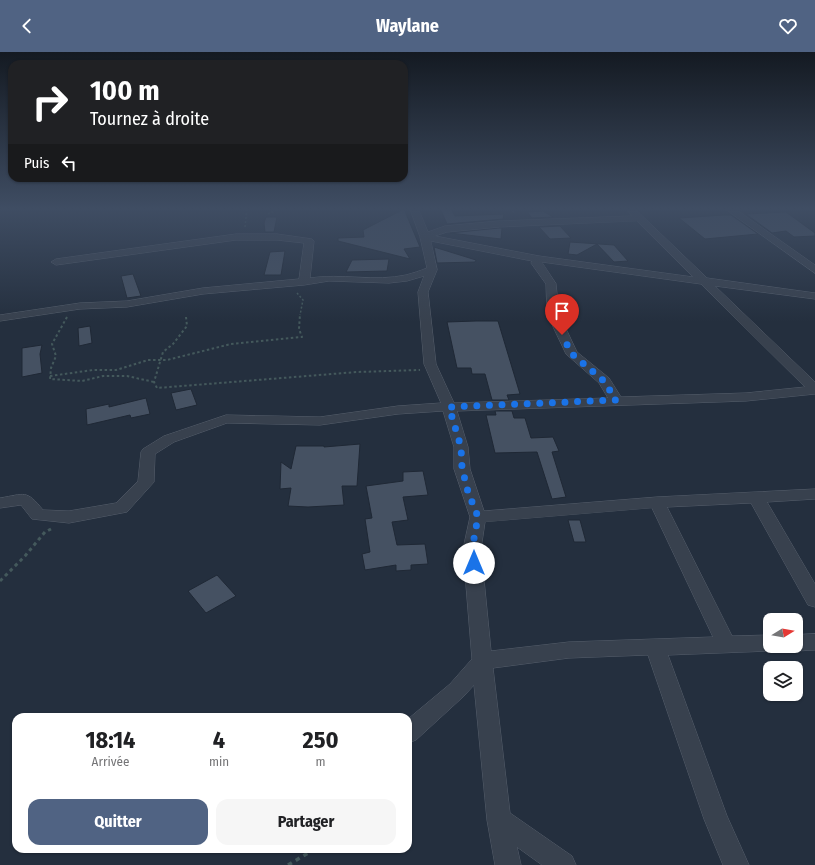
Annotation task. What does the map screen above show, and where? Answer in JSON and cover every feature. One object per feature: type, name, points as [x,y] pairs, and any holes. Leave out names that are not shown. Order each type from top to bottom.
[{"type":"street","points":[[56,262],[177,246]]},
{"type":"street","points":[[304,282],[308,246]]},
{"type":"street","points":[[427,246],[432,270],[423,292],[430,364],[449,407],[461,447],[462,468],[478,517],[472,549],[499,820],[508,865]]},
{"type":"street","points":[[471,246],[539,259],[704,280],[744,288],[815,296]]},
{"type":"street","points":[[668,246],[815,389]]},
{"type":"street","points":[[781,246],[815,270]]},
{"type":"street","points":[[539,259],[536,263],[551,284],[553,314],[572,354],[604,381],[616,400]]},
{"type":"street","points":[[0,318],[80,306],[127,304],[203,291],[304,282],[329,278],[389,280],[407,278],[432,270]]},
{"type":"street","points":[[0,504],[24,499],[38,515],[69,517],[121,508],[146,482],[148,452],[173,438],[226,419],[320,421],[398,410],[616,400],[746,397],[815,389]]},
{"type":"street","points":[[478,517],[657,502],[815,494]]},
{"type":"street","points":[[756,497],[815,600]]},
{"type":"street","points":[[657,502],[726,644]]},
{"type":"street","points":[[803,643],[815,642]]},
{"type":"street","points":[[412,729],[457,690],[482,661],[569,650],[763,643]]},
{"type":"street","points":[[655,647],[716,818],[736,865]]},
{"type":"street","points":[[499,820],[563,865]]},
{"type":"path","points":[[50,376],[92,370],[116,370],[148,360],[167,360],[231,344],[302,337],[299,333],[300,314],[303,300],[296,291],[304,282]]},
{"type":"path","points":[[80,306],[70,311],[52,344],[56,356],[51,368],[50,379],[82,381],[103,376],[127,376],[154,382]]},
{"type":"path","points":[[186,317],[187,326],[173,344],[162,352],[154,382],[157,388],[194,383],[295,377],[362,371],[432,370]]},
{"type":"path","points":[[0,581],[25,556],[45,532],[69,517]]},
{"type":"path","points":[[288,865],[308,853]]},
{"type":"building","points":[[358,246],[420,246],[404,249],[410,259]]},
{"type":"building","points":[[569,246],[593,246],[577,255],[568,254]]},
{"type":"building","points":[[599,246],[615,246],[628,261],[614,262]]},
{"type":"building","points":[[434,247],[476,260],[475,262],[437,263]]},
{"type":"building","points":[[285,251],[281,275],[264,275],[270,252]]},
{"type":"building","points":[[389,259],[387,271],[346,272],[352,260]]},
{"type":"building","points":[[133,274],[141,296],[127,298],[121,276]]},
{"type":"building","points":[[498,321],[520,394],[507,395],[509,400],[492,400],[485,374],[472,374],[471,368],[457,368],[447,322]]},
{"type":"building","points":[[90,326],[92,343],[79,346],[78,328]]},
{"type":"building","points":[[42,345],[40,354],[42,373],[22,377],[22,348]]},
{"type":"building","points":[[191,389],[197,405],[176,410],[171,393]]},
{"type":"building","points":[[146,398],[150,414],[131,418],[130,415],[87,425],[86,409],[109,404],[109,407]]},
{"type":"building","points":[[495,411],[512,411],[514,418],[525,418],[531,438],[553,437],[559,451],[552,452],[566,497],[552,499],[537,452],[495,453],[486,415],[496,415]]},
{"type":"building","points":[[360,444],[357,486],[342,486],[344,505],[308,507],[288,506],[291,488],[280,489],[281,462],[291,469],[296,446],[324,447]]},
{"type":"building","points":[[423,471],[428,495],[403,497],[408,520],[392,522],[397,545],[425,544],[428,564],[411,565],[411,570],[396,571],[396,565],[365,570],[362,554],[370,552],[365,519],[372,518],[366,486],[403,481],[403,472]]},
{"type":"building","points":[[568,520],[580,520],[586,542],[574,542]]},
{"type":"building","points":[[217,575],[236,596],[206,613],[188,591]]},
{"type":"route","points":[[474,563],[472,549],[478,517],[468,492],[462,468],[461,447],[455,422],[449,407],[616,400],[604,381],[572,354],[562,335]]}]
